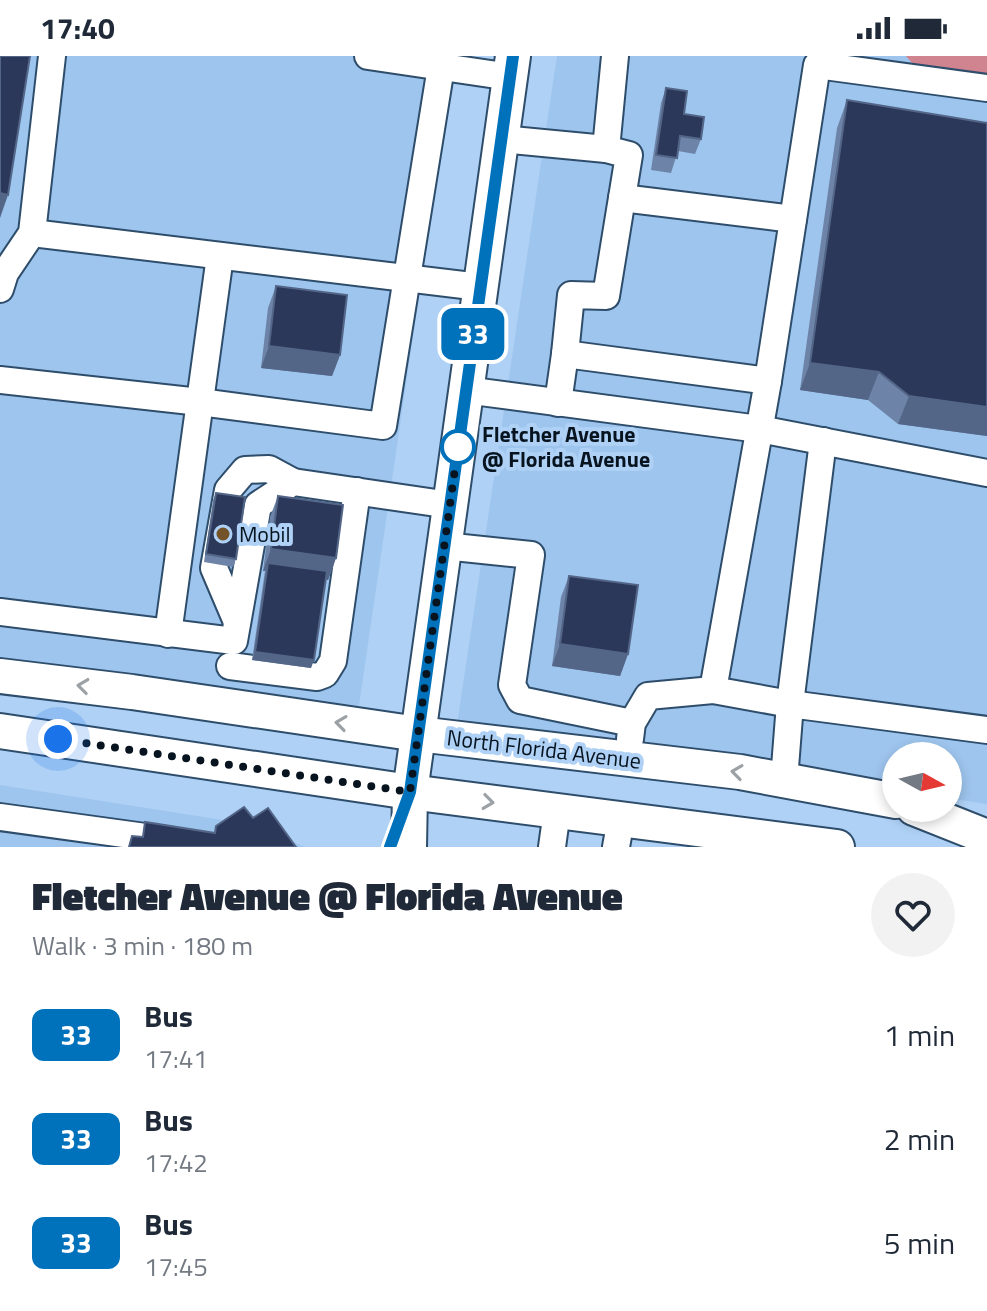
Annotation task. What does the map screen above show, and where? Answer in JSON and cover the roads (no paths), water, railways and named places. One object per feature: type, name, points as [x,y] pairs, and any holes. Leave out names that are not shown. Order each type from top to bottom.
[{"type":"main road","points":[[409,847],[410,792],[512,67]]},
{"type":"main road","name":"North Florida Avenue","points":[[0,676],[418,734],[740,772],[882,798]]},
{"type":"main road","points":[[0,731],[557,811],[618,833],[837,847]]},
{"type":"main road","points":[[390,847],[410,792]]},
{"type":"main road","points":[[946,822],[987,840]]},
{"type":"main road","points":[[952,847],[987,840]]},
{"type":"lane","points":[[0,289],[5,273],[32,233],[52,56]]},
{"type":"lane","points":[[368,56],[441,67],[512,67]]},
{"type":"lane","points":[[606,149],[615,56]]},
{"type":"lane","points":[[713,690],[768,381],[817,65],[987,88]]},
{"type":"lane","points":[[0,380],[383,426],[441,67]]},
{"type":"lane","points":[[501,139],[606,149],[629,155],[606,296],[571,295],[558,403]]},
{"type":"lane","points":[[622,198],[793,219]]},
{"type":"lane","points":[[32,233],[480,287]]},
{"type":"lane","points":[[168,634],[220,256]]},
{"type":"lane","points":[[565,354],[768,381]]},
{"type":"lane","points":[[465,390],[759,429],[987,473]]},
{"type":"lane","points":[[784,780],[790,704],[823,441]]},
{"type":"lane","points":[[234,643],[214,568],[228,490],[245,470],[269,469],[293,482],[450,505]]},
{"type":"lane","points":[[224,706],[258,505],[293,482]]},
{"type":"lane","points":[[0,612],[234,643],[317,677],[325,674],[333,661],[357,491]]},
{"type":"lane","points":[[444,546],[531,555],[512,685],[520,700],[632,723]]},
{"type":"lane","points":[[627,759],[632,723],[648,696],[713,690],[790,704],[987,730]]},
{"type":"lane","points":[[552,847],[557,811]]},
{"type":"lane","points":[[0,817],[198,843]]},
{"type":"place","name":"Fletcher Avenue @ Florida Avenue","points":[[458,447]]},
{"type":"place","name":"Mobil","points":[[223,534]]}]
